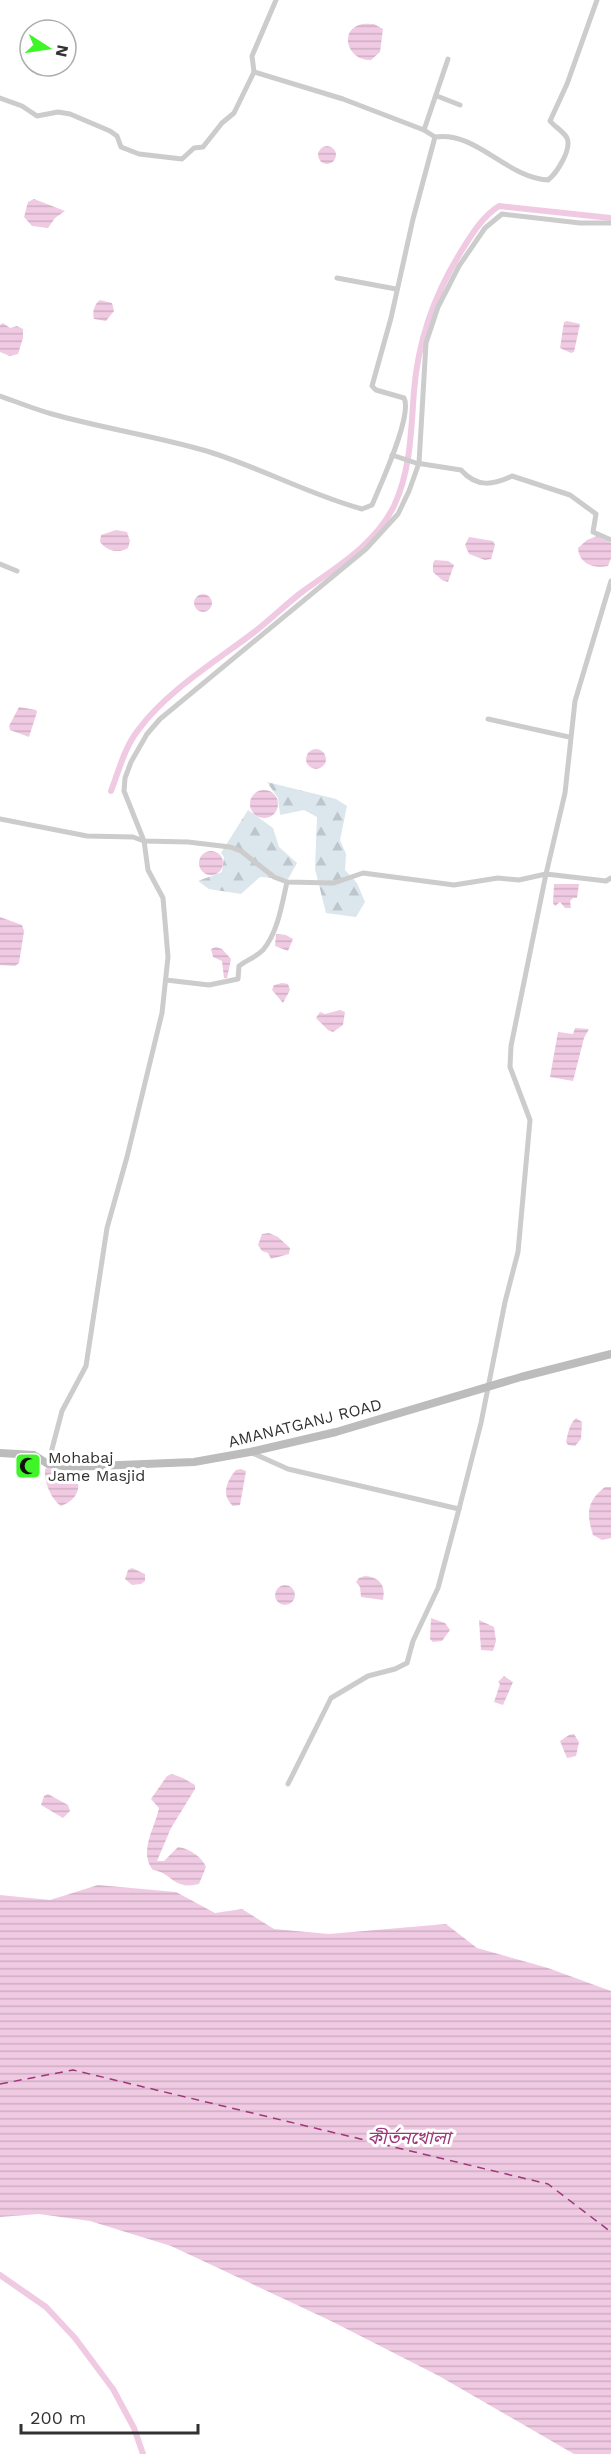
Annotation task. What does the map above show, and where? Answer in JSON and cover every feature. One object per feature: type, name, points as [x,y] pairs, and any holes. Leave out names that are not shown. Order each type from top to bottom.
[{"type":"main road","name":"AMANATGANJ ROAD","points":[[0,1453],[34,1455],[48,1464],[70,1467],[194,1462],[250,1452],[389,1417],[488,1387],[611,1354]]},
{"type":"street","points":[[0,98],[22,106],[37,116],[58,112],[70,114],[110,131],[117,136],[121,147],[139,154],[182,159],[194,148],[203,147],[222,123],[234,113],[254,72],[252,56],[276,0]]},
{"type":"street","points":[[254,72],[343,99],[435,136],[448,135],[474,144],[502,164],[527,177],[548,180],[561,166],[567,145],[567,138],[549,121],[567,84],[597,0]]},
{"type":"street","points":[[424,130],[448,59]]},
{"type":"street","points":[[437,96],[460,105]]},
{"type":"street","points":[[0,396],[49,414],[203,450],[274,475],[292,485],[334,501],[362,509],[372,505],[403,427],[406,402],[404,398],[376,390],[372,386],[391,318],[396,289],[435,136]]},
{"type":"street","points":[[48,1464],[62,1411],[86,1366],[107,1228],[162,1013],[166,980],[168,957],[163,898],[148,870],[144,841],[124,791],[125,778],[131,762],[147,734],[160,719],[366,549],[398,514],[409,491],[417,463],[426,343],[438,307],[459,266],[485,228],[502,214],[580,223],[611,223]]},
{"type":"street","points":[[336,278],[396,289]]},
{"type":"street","points":[[392,455],[417,463],[461,470],[467,477],[483,484],[497,483],[512,476],[570,495],[596,513],[593,532],[611,540]]},
{"type":"street","points":[[0,564],[17,571]]},
{"type":"street","points":[[288,1784],[331,1698],[368,1676],[395,1669],[407,1663],[413,1641],[438,1588],[459,1509],[518,1252],[530,1120],[510,1067],[511,1046],[565,793],[569,737],[575,701],[611,581]]},
{"type":"street","points":[[488,719],[569,737]]},
{"type":"street","points":[[0,819],[87,836],[133,837],[144,841],[188,842],[230,847],[241,851],[274,877],[287,882],[334,883],[363,873],[454,885],[498,878],[519,880],[546,874],[606,881],[611,878]]},
{"type":"street","points":[[166,980],[209,985],[237,979],[239,966],[262,951],[269,940],[287,882]]},
{"type":"street","points":[[250,1452],[288,1469],[459,1509]]},
{"type":"green space","points":[[267,782],[336,799],[347,806],[340,840],[346,854],[345,870],[357,883],[365,902],[356,917],[326,913],[315,869],[317,817],[304,810],[280,815],[278,798]]},
{"type":"green space","points":[[248,810],[273,828],[279,847],[297,863],[288,879],[260,877],[241,894],[209,889],[198,881],[222,872],[224,857],[221,853]]},
{"type":"water","points":[[374,24],[383,29],[380,52],[371,60],[363,59],[357,56],[349,46],[349,34],[359,25]]},
{"type":"water","points":[[327,146],[333,149],[336,155],[333,161],[327,164],[321,161],[318,155],[321,149]]},
{"type":"water","points":[[34,199],[65,211],[55,218],[48,228],[32,226],[24,217],[28,202]]},
{"type":"water","points":[[100,300],[112,303],[114,311],[106,321],[94,319],[94,309]]},
{"type":"water","points":[[564,322],[580,324],[574,352],[571,353],[560,348]]},
{"type":"water","points":[[3,323],[10,328],[17,326],[23,329],[18,354],[10,356],[0,352],[0,325]]},
{"type":"water","points":[[116,530],[127,532],[130,541],[128,548],[113,551],[100,542],[101,535]]},
{"type":"water","points":[[597,536],[611,543],[611,558],[608,566],[598,567],[588,564],[584,562],[579,553],[578,548],[587,540]]},
{"type":"water","points":[[469,537],[493,541],[495,545],[491,559],[485,560],[469,554],[465,545]]},
{"type":"water","points":[[435,560],[448,561],[454,565],[448,582],[433,572]]},
{"type":"water","points":[[203,594],[209,597],[212,603],[209,609],[203,612],[197,609],[194,603],[197,597]]},
{"type":"water","points":[[19,707],[37,712],[29,737],[10,730],[9,726]]},
{"type":"water","points":[[312,749],[320,749],[326,755],[326,763],[320,769],[312,769],[306,763],[306,755]]},
{"type":"water","points":[[264,790],[274,794],[278,804],[274,814],[264,818],[254,814],[250,804],[254,794]]},
{"type":"water","points":[[211,851],[219,855],[223,863],[219,871],[211,875],[203,871],[199,863],[203,855]]},
{"type":"water","points":[[554,884],[579,884],[577,898],[570,901],[571,908],[565,908],[560,902],[555,906],[553,903]]},
{"type":"water","points":[[0,917],[22,925],[24,931],[19,963],[15,966],[0,965]]},
{"type":"water","points":[[276,934],[286,935],[293,939],[288,951],[275,946]]},
{"type":"water","points":[[216,947],[222,949],[231,959],[227,978],[224,978],[222,961],[213,957],[211,949]]},
{"type":"water","points":[[288,984],[290,990],[283,1003],[272,990],[274,985]]},
{"type":"water","points":[[340,1010],[345,1012],[343,1025],[333,1032],[316,1018],[320,1012],[325,1014]]},
{"type":"water","points":[[575,1028],[589,1029],[584,1038],[573,1081],[550,1077],[558,1032],[573,1034]]},
{"type":"water","points":[[269,1233],[278,1237],[290,1248],[289,1254],[271,1259],[268,1253],[262,1251],[258,1245],[262,1234]]},
{"type":"water","points":[[576,1418],[582,1422],[581,1439],[575,1446],[568,1445],[566,1442],[569,1429]]},
{"type":"water","points":[[45,1469],[52,1469],[54,1474],[72,1477],[78,1482],[78,1490],[74,1497],[61,1506],[51,1495],[47,1485]]},
{"type":"water","points":[[236,1470],[246,1471],[240,1505],[233,1506],[227,1497],[226,1488]]},
{"type":"water","points":[[605,1487],[611,1487],[611,1538],[602,1540],[593,1535],[589,1514],[591,1503]]},
{"type":"water","points":[[132,1568],[145,1574],[145,1581],[132,1585],[125,1579],[128,1570]]},
{"type":"water","points":[[365,1576],[375,1578],[381,1583],[384,1590],[383,1600],[361,1597],[360,1587],[356,1582]]},
{"type":"water","points":[[281,1585],[289,1585],[295,1591],[295,1599],[289,1605],[281,1605],[275,1599],[275,1591]]},
{"type":"water","points":[[431,1618],[445,1623],[450,1630],[442,1641],[433,1642],[430,1639]]},
{"type":"water","points":[[479,1620],[494,1627],[496,1641],[493,1651],[481,1650]]},
{"type":"water","points":[[504,1676],[513,1682],[503,1705],[494,1702],[500,1684],[498,1682]]},
{"type":"water","points":[[574,1734],[579,1742],[576,1756],[567,1758],[560,1741]]},
{"type":"water","points":[[172,1774],[195,1785],[195,1789],[171,1828],[157,1861],[164,1861],[178,1847],[191,1851],[206,1867],[199,1884],[183,1885],[153,1870],[147,1856],[149,1840],[159,1808],[151,1799],[167,1776]]},
{"type":"water","points":[[48,1794],[68,1805],[70,1811],[63,1818],[41,1805],[44,1796]]},
{"type":"water","name":"কীর্তনখোলা","points":[[98,1885],[176,1892],[215,1913],[242,1909],[274,1929],[329,1934],[446,1924],[477,1948],[548,1968],[611,1991],[611,2454],[574,2454],[439,2376],[331,2321],[171,2246],[90,2221],[39,2214],[0,2217],[0,1895],[50,1900]]},
{"type":"waterway","points":[[111,791],[130,743],[150,715],[163,702],[302,592],[341,565],[365,544],[386,520],[400,492],[407,464],[416,372],[429,318],[452,266],[483,220],[499,206],[611,218]]},
{"type":"waterway","points":[[0,2275],[46,2307],[75,2338],[113,2389],[134,2428],[143,2454]]},
{"type":"ferry route","points":[[0,2084],[73,2070],[548,2184],[611,2232]]},
{"type":"place","name":"Mohabaj Jame Masjid","points":[[28,1466]]}]
